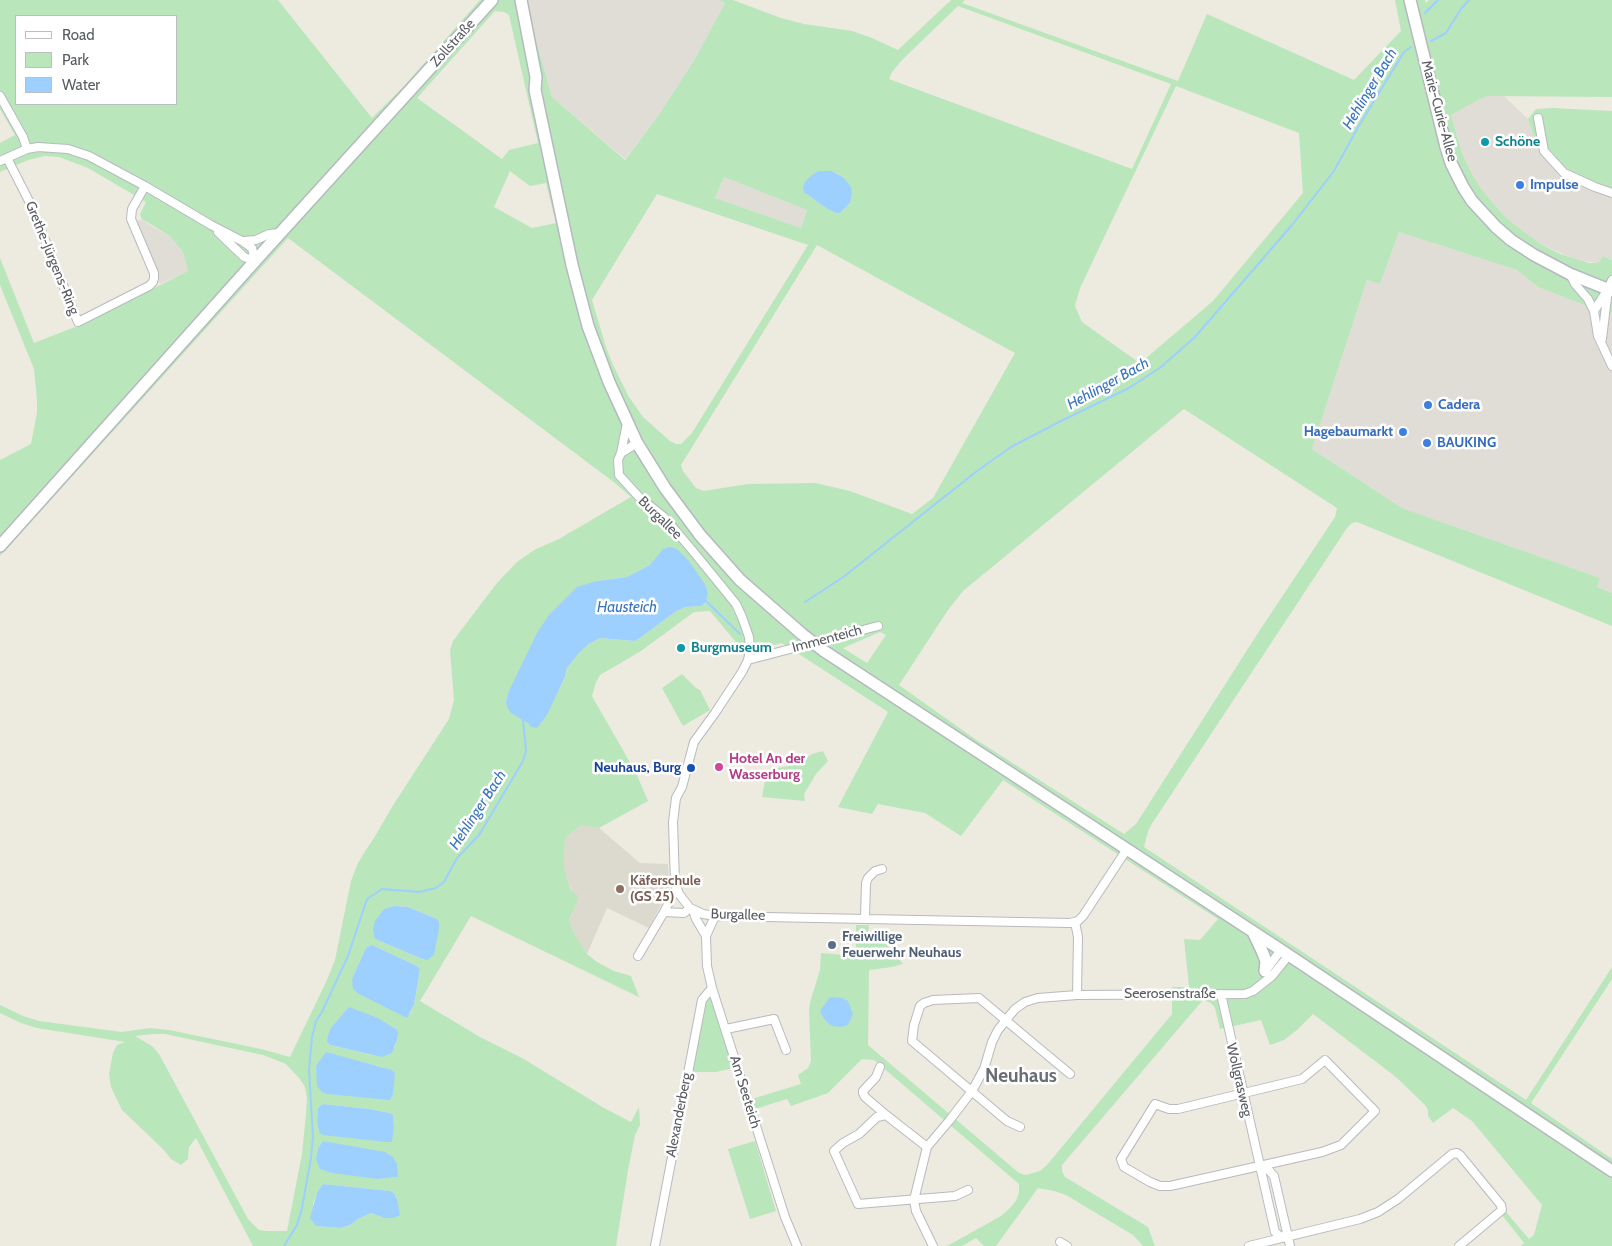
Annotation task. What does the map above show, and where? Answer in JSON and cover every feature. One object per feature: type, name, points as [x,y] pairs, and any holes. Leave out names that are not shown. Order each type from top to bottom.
[{"type":"street","name":"Zollstraße","points":[[0,546],[280,233],[492,0]]},
{"type":"street","points":[[513,0],[520,19],[581,302],[596,350],[637,443],[676,503],[720,560],[756,595],[824,651],[1285,952],[1612,1171]]},
{"type":"street","points":[[520,0],[536,77],[535,90]]},
{"type":"street","name":"Marie-Curie-Allee","points":[[1410,0],[1446,147],[1451,163],[1463,187],[1484,215],[1511,240],[1534,255],[1570,274],[1611,287]]},
{"type":"street","points":[[0,96],[27,149]]},
{"type":"street","points":[[1538,118],[1544,151],[1564,173],[1612,193]]},
{"type":"street","points":[[4,160],[27,149],[68,148],[100,161],[242,241],[252,248],[255,261]]},
{"type":"street","name":"Grethe-Jürgens-Ring","points":[[4,160],[30,203],[78,322],[149,286],[154,278],[154,273],[131,219],[132,209],[145,186]]},
{"type":"street","points":[[211,225],[244,257],[255,261]]},
{"type":"street","points":[[242,241],[256,240],[269,234],[280,233]]},
{"type":"street","points":[[1570,274],[1575,284],[1585,294],[1594,311],[1596,328],[1612,366]]},
{"type":"street","points":[[1594,311],[1611,287]]},
{"type":"street","points":[[1602,345],[1611,287]]},
{"type":"street","name":"Burgallee","points":[[627,423],[618,460],[617,468],[619,475],[625,484],[669,523],[736,604],[749,637],[750,650],[748,660],[721,705],[694,742],[682,787],[676,798],[673,822],[674,876],[677,888],[685,903],[691,909],[715,916],[1075,922]]},
{"type":"street","points":[[621,453],[637,443]]},
{"type":"street","name":"Immenteich","points":[[748,660],[878,626]]},
{"type":"street","points":[[1078,995],[1078,937],[1075,922],[1081,919],[1088,910],[1127,849]]},
{"type":"street","points":[[864,918],[866,883],[871,873],[882,869]]},
{"type":"street","points":[[638,956],[677,888]]},
{"type":"street","points":[[664,912],[684,913],[691,909]]},
{"type":"street","name":"Am Seeteich","points":[[691,909],[706,936]]},
{"type":"street","name":"Am Seeteich","points":[[715,916],[706,936],[707,966],[712,988],[726,1028],[754,1124],[785,1217],[797,1246]]},
{"type":"street","points":[[1252,931],[1266,961],[1265,971],[1259,986]]},
{"type":"street","points":[[1265,971],[1285,952]]},
{"type":"street","name":"Seerosenstraße","points":[[914,1200],[927,1147],[972,1091],[984,1069],[992,1042],[998,1030],[1015,1009],[1025,1002],[1038,998],[1078,995],[1245,994],[1253,991],[1272,976],[1285,952]]},
{"type":"street","name":"Alexanderberg","points":[[655,1246],[702,1000],[712,988]]},
{"type":"street","name":"Wollgrasweg","points":[[1221,994],[1275,1232],[1280,1236],[1288,1237]]},
{"type":"street","points":[[1020,1127],[1006,1121],[912,1041],[920,1006],[933,1000],[979,998],[1070,1074]]},
{"type":"street","points":[[726,1028],[774,1018],[786,1050]]},
{"type":"street","points":[[1325,1060],[1376,1111],[1341,1145],[1322,1152],[1170,1186],[1160,1186],[1150,1182],[1124,1167],[1121,1159],[1155,1104],[1169,1109],[1178,1109],[1242,1093],[1302,1079],[1325,1060]]},
{"type":"street","points":[[880,1067],[876,1077],[863,1091],[865,1097],[927,1147]]},
{"type":"street","points":[[886,1115],[877,1117],[859,1134],[843,1143],[834,1151],[858,1204],[955,1196],[968,1190]]},
{"type":"street","points":[[1249,1246],[1378,1212],[1398,1199],[1452,1154],[1457,1152],[1501,1205],[1502,1210],[1459,1246]]},
{"type":"street","points":[[914,1200],[916,1211],[933,1246]]},
{"type":"street","points":[[1288,1237],[1290,1246]]},
{"type":"street","points":[[1060,1242],[1067,1246]]},
{"type":"shaded area","points":[[526,0],[718,0],[725,3],[695,59],[658,116],[625,159],[552,97]]},
{"type":"shaded area","points":[[1503,95],[1528,119],[1541,156],[1612,195],[1612,260],[1603,256],[1598,263],[1576,260],[1539,243],[1505,217],[1482,190],[1462,153],[1451,115],[1480,99],[1488,96]]},
{"type":"shaded area","points":[[724,177],[807,210],[801,228],[715,198]]},
{"type":"shaded area","points":[[142,219],[170,236],[183,252],[188,271],[160,284],[136,222]]},
{"type":"shaded area","points":[[1399,232],[1517,270],[1538,287],[1610,315],[1612,312],[1612,593],[1597,587],[1600,578],[1402,508],[1312,449],[1367,280],[1380,284]]},
{"type":"shaded area","name":"Käferschule (GS 25)","points":[[581,825],[599,828],[640,863],[668,864],[669,889],[649,928],[607,908],[587,954],[569,921],[577,903],[567,879],[564,865],[565,838]]},
{"type":"green space","points":[[0,0],[278,0],[372,118],[404,86],[480,0],[526,0],[552,97],[625,160],[658,116],[695,59],[725,3],[718,0],[733,0],[781,18],[804,24],[852,31],[898,50],[951,0],[965,0],[962,3],[1178,81],[1207,14],[1354,80],[1401,31],[1395,0],[1425,0],[1426,3],[1429,0],[1612,0],[1612,97],[1488,96],[1451,115],[1462,153],[1472,174],[1482,190],[1505,217],[1539,243],[1560,254],[1589,263],[1598,263],[1603,256],[1612,260],[1612,312],[1610,315],[1538,287],[1517,270],[1399,232],[1380,284],[1367,280],[1312,449],[1402,508],[1600,578],[1597,587],[1612,593],[1612,626],[1357,522],[1352,523],[1153,822],[1148,831],[1144,847],[1526,1100],[1612,967],[1612,979],[1531,1103],[1612,1159],[1612,1246],[1521,1246],[1524,1243],[1502,1215],[1506,1212],[1529,1239],[1534,1235],[1542,1205],[1472,1121],[1453,1108],[1433,1123],[1428,1116],[1428,1110],[1425,1105],[1396,1077],[1313,1014],[1284,1040],[1270,1045],[1261,1020],[1220,1029],[1215,1008],[1211,1003],[1203,1000],[1062,1165],[1065,1177],[1148,1227],[1155,1246],[1143,1246],[1133,1235],[1066,1195],[1038,1188],[996,1246],[984,1246],[976,1238],[962,1246],[947,1246],[1001,1216],[1016,1201],[1019,1184],[874,1060],[862,1059],[828,1093],[791,1106],[787,1099],[755,1109],[752,1099],[801,1084],[798,1075],[808,1068],[811,1061],[809,1009],[820,970],[821,953],[856,956],[856,925],[869,925],[868,934],[881,940],[903,964],[869,970],[868,1045],[1019,1173],[1026,1175],[1040,1171],[1047,1165],[1172,1014],[1172,987],[1189,987],[1184,939],[1200,940],[1218,919],[1003,780],[961,836],[925,813],[878,804],[872,814],[838,807],[888,712],[782,643],[745,653],[710,611],[694,612],[641,651],[600,675],[592,696],[636,773],[648,801],[599,828],[581,825],[565,838],[564,865],[567,879],[571,890],[578,896],[577,903],[569,920],[574,933],[587,954],[597,962],[614,971],[631,976],[639,997],[471,916],[420,1001],[631,1122],[639,1107],[640,1125],[635,1135],[628,1170],[616,1246],[253,1246],[196,1138],[189,1147],[188,1159],[181,1165],[171,1159],[122,1110],[111,1087],[109,1074],[113,1053],[117,1045],[125,1042],[37,1028],[0,1013],[0,1005],[39,1021],[122,1032],[150,1028],[169,1030],[290,1057],[335,960],[351,881],[358,863],[449,719],[454,700],[450,650],[453,641],[497,583],[517,562],[534,550],[559,539],[631,497],[615,483],[288,238],[0,556],[0,460],[31,444],[37,413],[37,400],[34,369],[0,285],[0,258],[34,343],[85,323],[188,271],[183,252],[170,236],[142,219],[140,214],[146,202],[88,168],[59,157],[45,156],[28,160],[0,172],[0,143],[15,135],[0,109]],"holes":[[[958,6],[1171,84],[1132,169],[889,79],[892,72]],[[495,11],[504,12],[509,15],[538,143],[509,150],[502,159],[417,98]],[[1176,86],[1299,133],[1303,193],[1213,301],[1141,364],[1082,322],[1075,306],[1080,288]],[[510,171],[530,186],[546,183],[556,223],[532,228],[494,207]],[[832,171],[843,177],[850,203],[840,213],[827,208],[808,195]],[[724,177],[807,210],[801,228],[715,198]],[[657,194],[808,245],[692,433],[681,444],[670,441],[643,417],[629,397],[606,347],[592,300]],[[817,245],[1015,353],[933,498],[912,514],[850,491],[815,483],[748,484],[704,491],[696,488],[683,471],[681,465]],[[1184,409],[1337,508],[1335,517],[1258,633],[1136,824],[1124,834],[975,739],[899,685],[948,610],[963,591]],[[650,565],[706,586],[708,594],[706,602],[701,606],[685,607],[675,612],[634,641],[600,638],[589,644],[567,668],[565,678],[553,701],[507,707],[508,693],[597,581],[627,577]],[[880,632],[886,635],[867,663],[843,648]],[[394,906],[408,907],[437,919],[434,954],[420,958],[375,939],[380,915],[384,909]],[[372,945],[417,966],[420,971],[414,1005],[410,1014],[352,979],[365,950]],[[165,1034],[263,1055],[286,1064],[299,1078],[305,1087],[307,1098],[306,1114],[302,1154],[287,1231],[259,1230],[248,1219],[159,1054],[152,1046],[135,1036]],[[398,1034],[395,1047],[382,1057],[330,1045],[327,1042]],[[354,1061],[379,1066],[395,1073],[394,1078],[317,1075],[316,1066]],[[323,1104],[390,1113],[393,1116],[394,1127],[319,1132],[317,1122],[318,1108]],[[323,1141],[352,1147],[398,1177],[378,1179],[316,1159],[318,1148]],[[323,1184],[390,1191],[394,1193],[397,1199],[399,1215],[394,1218],[386,1218],[371,1213],[350,1225],[340,1228],[316,1226],[313,1204]]]},
{"type":"green space","points":[[1536,109],[1612,111],[1612,190],[1564,173],[1541,156],[1528,119]]},
{"type":"green space","points":[[682,674],[700,690],[710,710],[683,726],[662,688]]},
{"type":"green space","points":[[823,751],[828,761],[816,774],[804,794],[805,801],[762,797],[767,770],[794,765],[812,754]]},
{"type":"green space","points":[[711,996],[734,1068],[716,1072],[690,1072],[705,999]]},
{"type":"green space","points":[[755,1141],[776,1211],[750,1219],[728,1149]]},
{"type":"water","points":[[819,171],[832,171],[843,177],[851,187],[850,203],[840,213],[826,208],[804,192],[805,182]]},
{"type":"water","name":"Hausteich","points":[[670,547],[677,549],[689,561],[706,586],[708,594],[706,602],[701,606],[685,607],[675,612],[634,641],[600,638],[589,644],[567,668],[565,677],[547,715],[537,728],[531,727],[528,723],[511,713],[506,702],[508,693],[537,633],[549,615],[577,587],[597,581],[627,577],[650,565],[663,549]]},
{"type":"water","points":[[394,906],[408,907],[437,919],[439,922],[434,955],[427,960],[375,939],[373,929],[375,921],[384,909]]},
{"type":"water","points":[[372,945],[417,966],[420,970],[414,1005],[407,1018],[359,994],[353,989],[352,979],[365,950]]},
{"type":"water","points":[[830,997],[842,998],[848,1001],[853,1014],[848,1025],[832,1026],[824,1019],[820,1011]]},
{"type":"water","points":[[349,1007],[378,1018],[397,1030],[397,1040],[392,1053],[382,1057],[330,1045],[327,1042],[331,1028]]},
{"type":"water","points":[[326,1052],[392,1070],[395,1073],[393,1094],[390,1100],[322,1092],[317,1086],[316,1066]]},
{"type":"water","points":[[323,1104],[390,1113],[393,1115],[394,1127],[392,1142],[323,1135],[319,1132],[317,1122],[318,1108]]},
{"type":"water","points":[[323,1141],[385,1152],[393,1157],[397,1164],[398,1177],[378,1179],[332,1173],[320,1169],[316,1159],[318,1148]]},
{"type":"water","points":[[323,1184],[390,1191],[394,1193],[397,1199],[400,1215],[394,1218],[385,1218],[371,1213],[350,1225],[340,1228],[316,1226],[310,1218],[317,1193]]},
{"type":"waterway","points":[[1425,13],[1438,0]]},
{"type":"waterway","name":"Hehlinger Bach","points":[[1431,41],[1446,33],[1469,0]]},
{"type":"waterway","name":"Hehlinger Bach","points":[[805,602],[842,578],[977,471],[1011,447],[1129,388],[1161,367],[1195,337],[1292,225],[1334,171],[1404,52],[1411,47]]},
{"type":"waterway","name":"Hehlinger Bach","points":[[706,601],[740,634]]},
{"type":"waterway","name":"Hehlinger Bach","points":[[284,1246],[297,1225],[311,1158],[313,1137],[309,1070],[312,1037],[316,1021],[348,956],[367,899],[382,889],[419,892],[436,888],[444,882],[457,858],[479,835],[523,761],[526,751],[523,719]]},
{"type":"place","name":"Schöne","points":[[1485,142]]},
{"type":"place","name":"Impulse","points":[[1520,185]]},
{"type":"place","name":"Cadera","points":[[1428,405]]},
{"type":"place","name":"Hagebaumarkt","points":[[1403,432]]},
{"type":"place","name":"BAUKING","points":[[1427,443]]},
{"type":"place","name":"Burgmuseum","points":[[681,648]]},
{"type":"place","name":"Hotel An der Wasserburg","points":[[719,767]]},
{"type":"place","name":"Neuhaus, Burg","points":[[691,768]]},
{"type":"place","name":"Käferschule (GS 25)","points":[[620,889]]},
{"type":"place","name":"Freiwillige Feuerwehr Neuhaus","points":[[832,945]]},
{"type":"district","name":"Neuhaus","points":[[1021,1076]]}]
